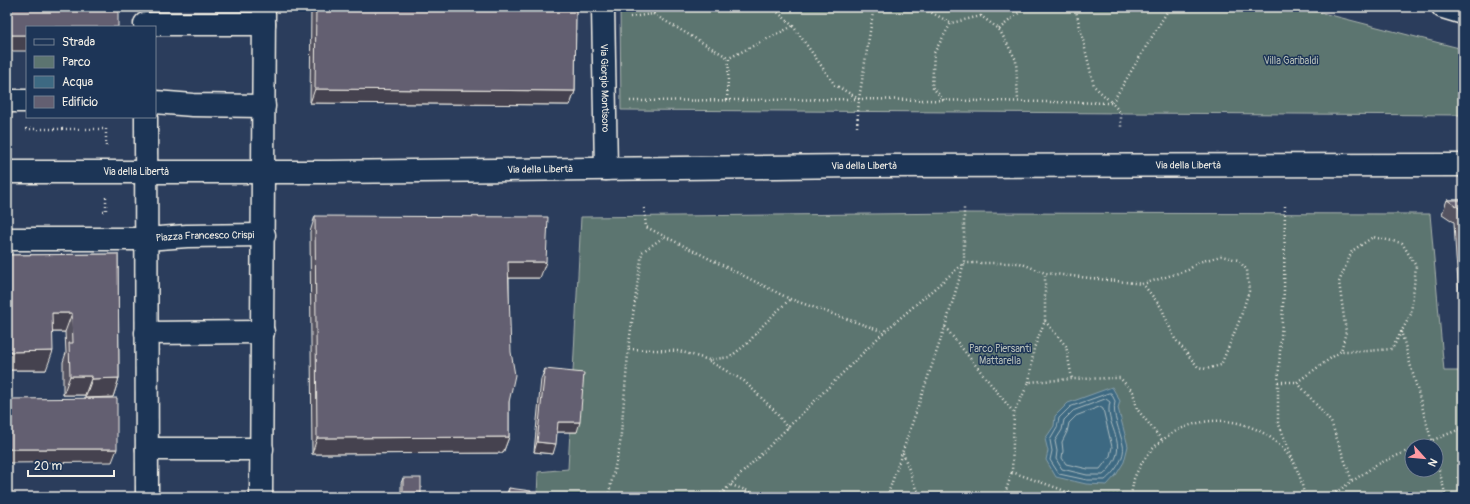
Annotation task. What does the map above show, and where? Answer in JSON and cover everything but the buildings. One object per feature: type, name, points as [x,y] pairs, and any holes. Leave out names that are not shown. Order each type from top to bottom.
[{"type":"street","name":"Via Giorgio Montisoro","points":[[603,7],[606,168]]},
{"type":"street","points":[[1443,7],[1463,13]]},
{"type":"street","points":[[145,19],[264,16],[264,172]]},
{"type":"street","points":[[7,101],[26,101]]},
{"type":"street","points":[[156,102],[193,105],[264,106]]},
{"type":"street","name":"Piazza Francesco Crispi","points":[[146,118],[147,497]]},
{"type":"street","name":"Via della Libertà","points":[[7,172],[146,173],[863,166],[1463,165]]},
{"type":"street","name":"Piazza Francesco Crispi","points":[[261,497],[264,172]]},
{"type":"street","name":"Piazza Francesco Crispi","points":[[146,239],[187,236],[264,235]]},
{"type":"street","points":[[7,240],[146,239]]},
{"type":"street","points":[[146,333],[263,332]]},
{"type":"street","points":[[147,449],[262,449]]},
{"type":"path","points":[[627,18],[653,14],[662,7]]},
{"type":"path","points":[[773,7],[779,7]]},
{"type":"path","points":[[773,7],[792,26],[835,85],[859,100]]},
{"type":"path","points":[[857,127],[859,100],[874,7]]},
{"type":"path","points":[[921,7],[951,23],[981,16],[999,29],[1016,60],[1018,101]]},
{"type":"path","points":[[981,7],[981,16]]},
{"type":"path","points":[[999,29],[1026,7]]},
{"type":"path","points":[[1072,7],[1076,11],[1094,86],[1121,113],[1121,127]]},
{"type":"path","points":[[1112,103],[1170,7]]},
{"type":"path","points":[[653,14],[729,58]]},
{"type":"path","points":[[944,100],[932,87],[934,53],[951,23]]},
{"type":"path","points":[[729,58],[792,26]]},
{"type":"path","points":[[726,100],[729,58]]},
{"type":"path","points":[[626,101],[944,100],[1112,103]]},
{"type":"path","points":[[22,129],[106,129]]},
{"type":"path","points":[[887,497],[945,327],[964,263],[964,206]]},
{"type":"path","points":[[1285,206],[1284,290],[1278,382],[1278,422],[1300,477],[1305,497]]},
{"type":"path","points":[[644,208],[646,227],[790,299],[884,332]]},
{"type":"path","points":[[608,497],[620,445],[629,349],[642,252],[664,236]]},
{"type":"path","points":[[1278,382],[1297,382],[1341,351],[1367,351],[1392,348],[1411,314],[1416,266],[1402,243],[1373,237],[1352,252],[1339,282],[1346,332],[1341,351]]},
{"type":"path","points":[[718,497],[731,486],[884,332],[964,263],[1020,263],[1045,273],[1143,284],[1188,270],[1199,262],[1221,256],[1238,260],[1247,270],[1249,291],[1240,319],[1221,365],[1206,369],[1198,367],[1175,339],[1162,307],[1143,284]]},
{"type":"path","points":[[1004,497],[1012,472],[1014,413],[1029,382],[1034,348],[1045,321],[1045,273]]},
{"type":"path","points":[[709,360],[730,357],[748,343],[764,324],[790,299]]},
{"type":"path","points":[[1045,321],[1066,346],[1072,379]]},
{"type":"path","points":[[945,327],[1014,413]]},
{"type":"path","points":[[1401,331],[1431,438]]},
{"type":"path","points":[[629,349],[679,351],[709,360],[744,381],[775,411],[788,429]]},
{"type":"path","points":[[1029,382],[1120,378],[1133,392],[1137,408],[1162,440]]},
{"type":"path","points":[[1297,382],[1331,422],[1352,481]]},
{"type":"path","points":[[1012,472],[1077,497],[1131,496],[1134,480],[1141,465],[1162,440],[1184,427],[1213,420],[1240,423],[1265,433],[1279,444],[1290,458],[1300,477]]},
{"type":"path","points":[[1437,438],[1463,428]]},
{"type":"path","points":[[1329,497],[1376,465],[1404,452]]},
{"type":"path","points":[[903,453],[916,488],[926,497]]},
{"type":"path","points":[[1441,478],[1446,497]]},
{"type":"path","points":[[731,486],[766,497]]},
{"type":"green space","name":"Villa Garibaldi","points":[[620,7],[1299,7],[1463,49],[1463,115],[621,110]]},
{"type":"green space","name":"Parco Piersanti Mattarella","points":[[964,213],[1430,214],[1444,371],[1463,371],[1463,497],[537,497],[538,472],[568,469],[581,217]]},
{"type":"water","points":[[1112,387],[1120,401],[1118,408],[1128,446],[1124,462],[1116,475],[1107,485],[1086,484],[1056,477],[1046,460],[1048,451],[1045,439],[1054,426],[1055,416],[1068,403]]}]
